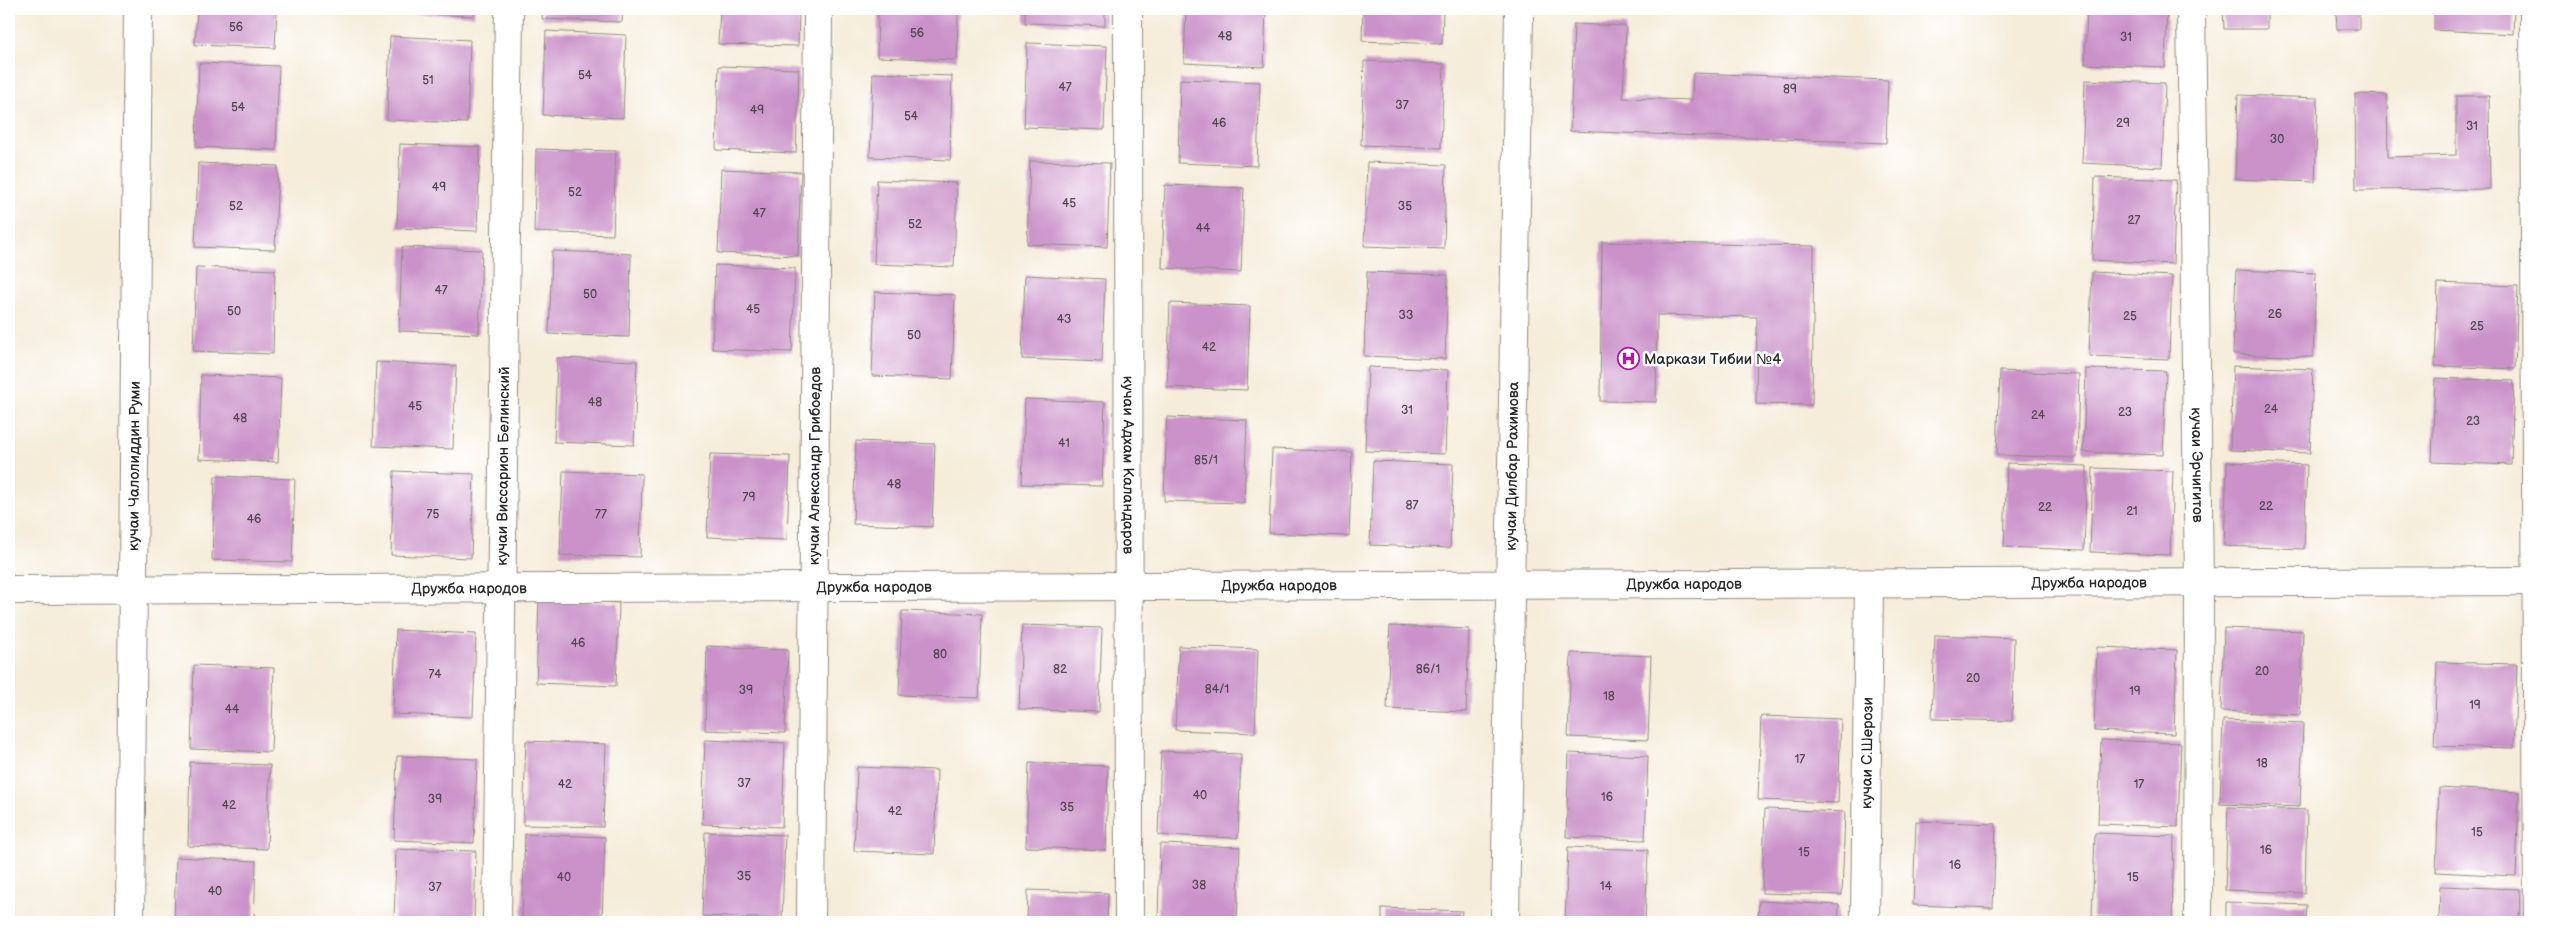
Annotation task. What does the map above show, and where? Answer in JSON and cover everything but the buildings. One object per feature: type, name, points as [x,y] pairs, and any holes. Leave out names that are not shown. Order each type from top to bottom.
[{"type":"street","name":"кучаи Чалолиддин Руми","points":[[130,922],[138,9]]},
{"type":"street","name":"кучаи Виссарион Белинский","points":[[497,922],[508,9]]},
{"type":"street","name":"кучаи Александр Грибоедов","points":[[811,922],[818,9]]},
{"type":"street","name":"кучаи Адхам Каландаров","points":[[1128,9],[1129,922]]},
{"type":"street","name":"кучаи Дилбар Рахимова","points":[[1505,922],[1519,9]]},
{"type":"street","name":"кучаи Эрчигитов","points":[[2192,9],[2199,582],[2198,922]]},
{"type":"street","points":[[2534,9],[2543,581],[2538,922]]},
{"type":"street","name":"Дружба народов","points":[[9,590],[2543,581]]},
{"type":"street","name":"кучаи С.Шерози","points":[[1865,922],[1869,584]]},
{"type":"place","name":"Маркази Тибии №4","points":[[1628,359]]}]
